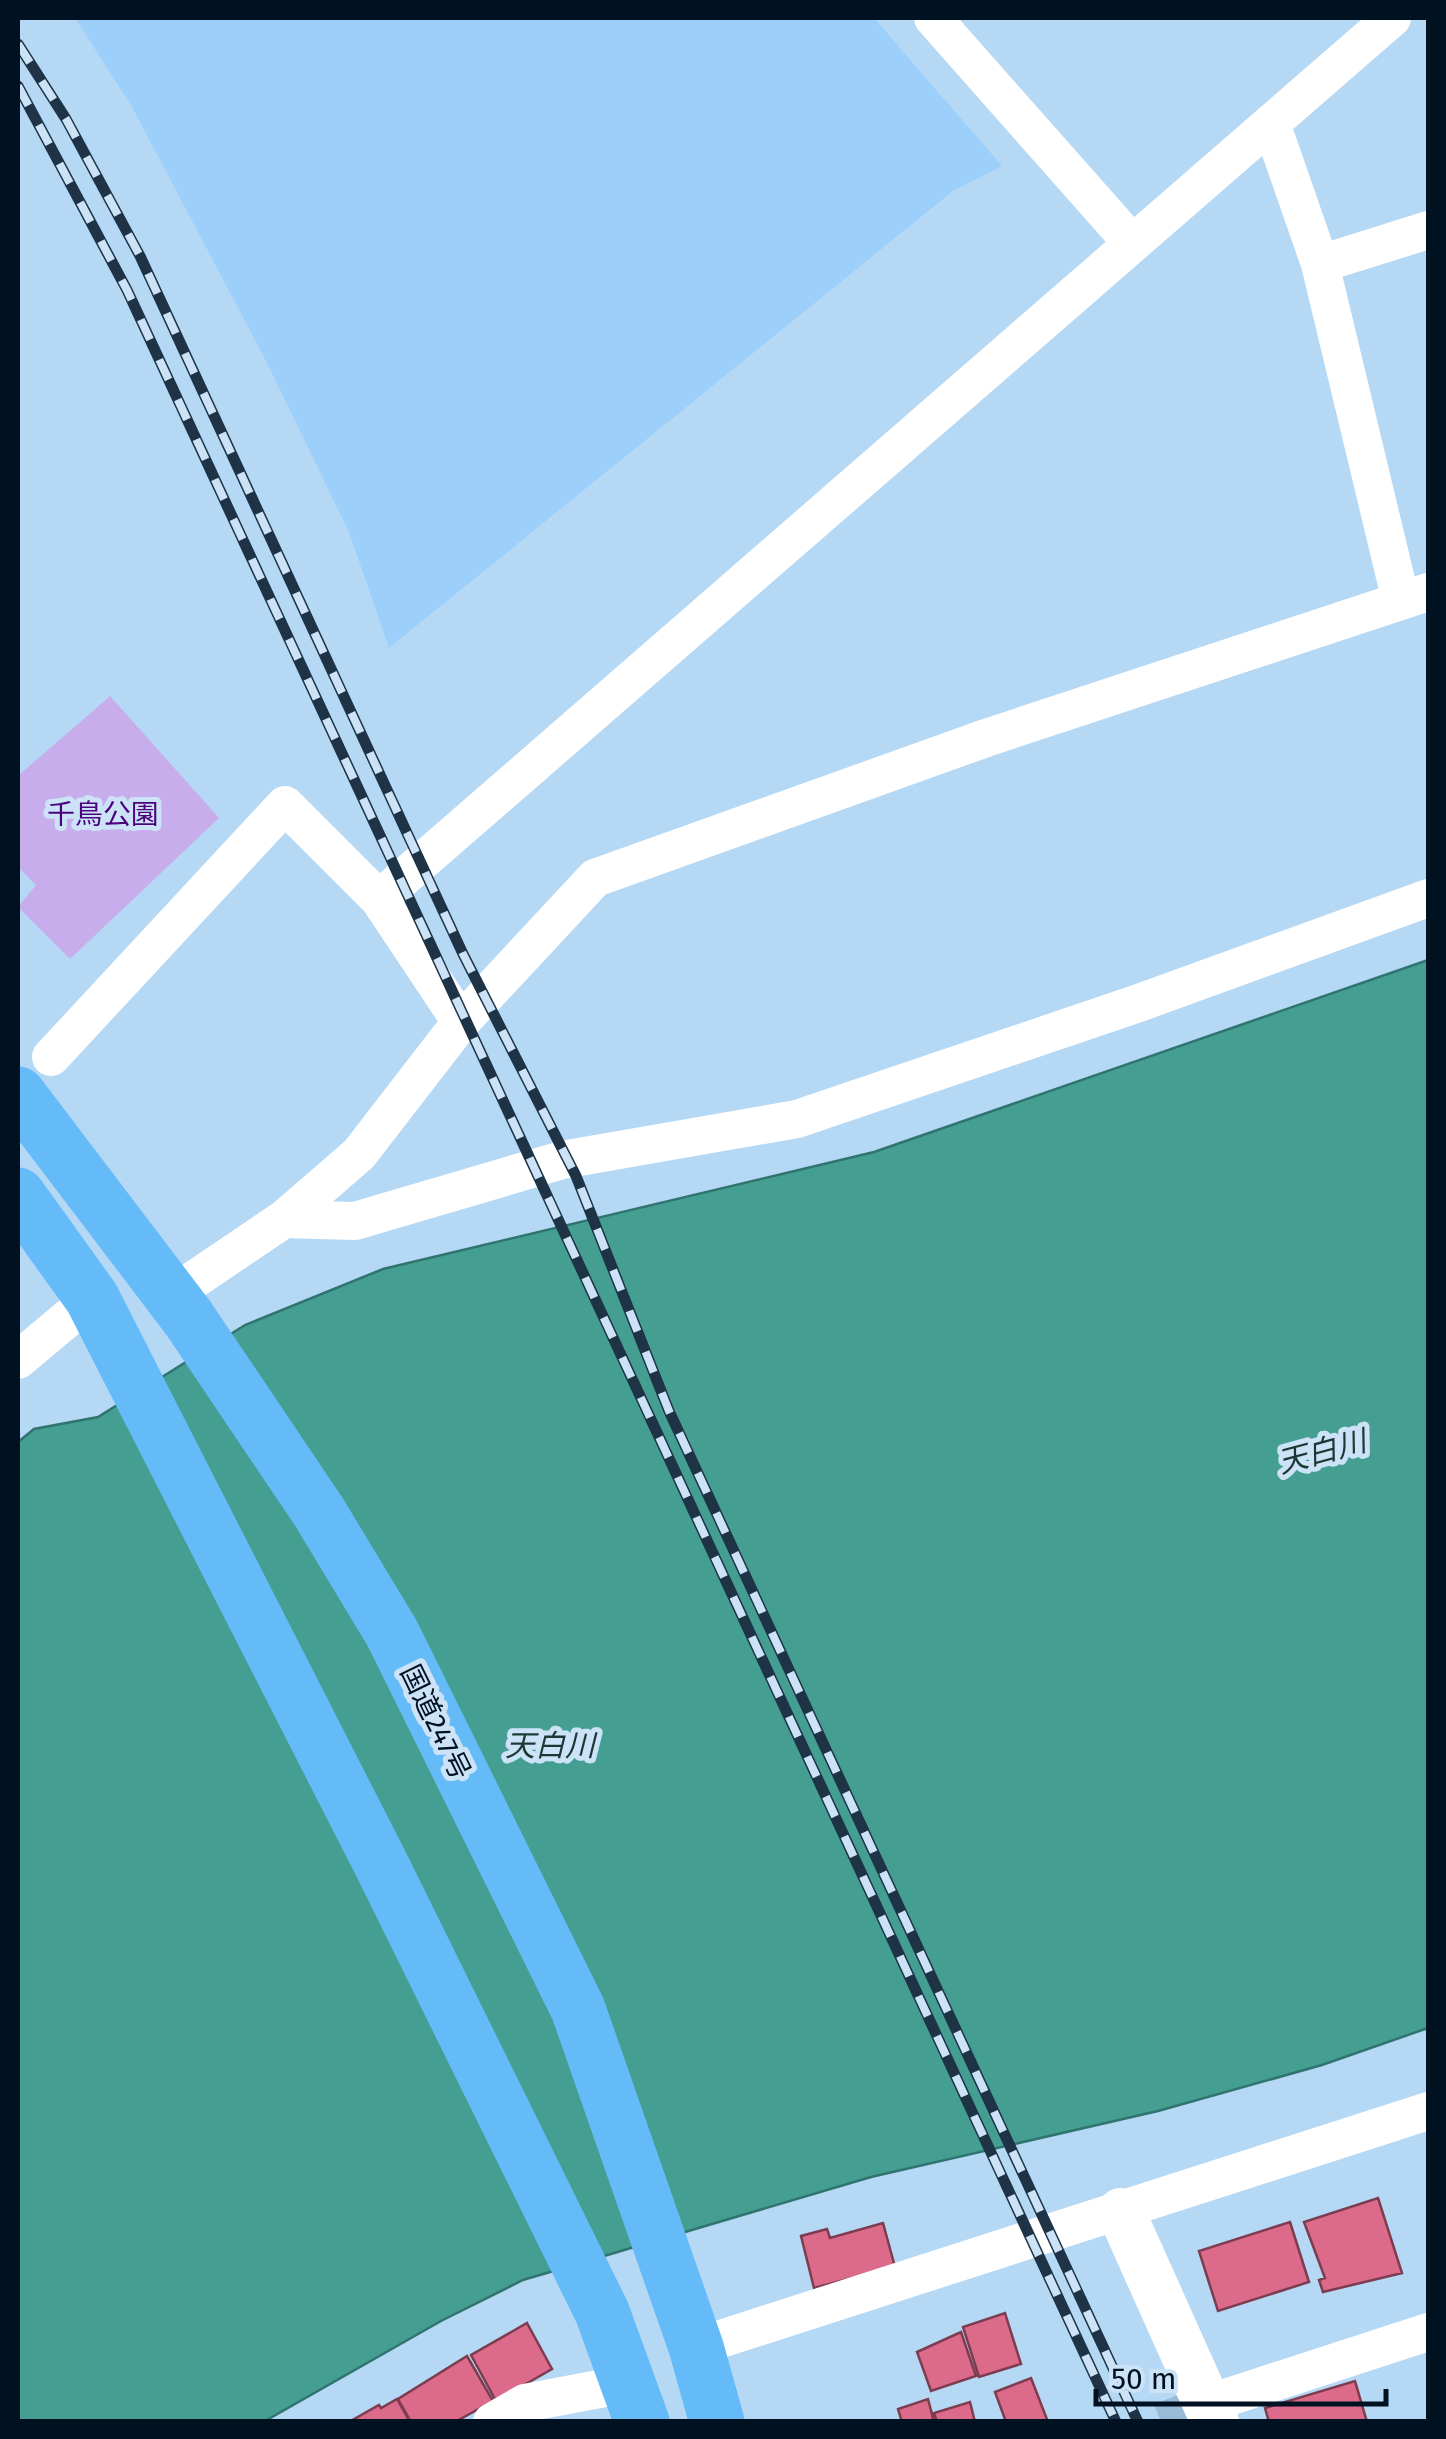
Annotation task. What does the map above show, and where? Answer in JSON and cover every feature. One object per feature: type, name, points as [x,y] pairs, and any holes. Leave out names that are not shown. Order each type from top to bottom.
[{"type":"highway","name":"国道247号","points":[[34,1076],[180,1307],[318,1512],[401,1650],[578,2009],[688,2323],[717,2422]]},
{"type":"highway","points":[[18,1196],[92,1298],[365,1832],[602,2312],[636,2402]]},
{"type":"street","points":[[933,18],[1132,243]]},
{"type":"street","points":[[379,899],[1392,18]]},
{"type":"street","points":[[180,1307],[359,1154],[461,1022],[595,878],[986,738],[1415,596],[1320,264],[1270,124]]},
{"type":"street","points":[[1320,264],[1428,230]]},
{"type":"street","points":[[34,1076],[285,806],[379,899],[461,1022]]},
{"type":"street","points":[[284,1219],[355,1221],[562,1160],[797,1119],[1136,1004],[1428,898]]},
{"type":"street","points":[[18,1360],[92,1298]]},
{"type":"street","points":[[688,2323],[1121,2212],[1428,2112]]},
{"type":"street","points":[[1121,2212],[1210,2413],[1428,2332]]},
{"type":"street","points":[[492,2422],[525,2403],[636,2402]]},
{"type":"shaded area","points":[[75,18],[874,18],[1002,166],[953,191],[389,648],[349,532],[266,361],[132,107]]},
{"type":"green space","name":"千鳥公園","points":[[110,696],[219,818],[70,959],[18,907],[36,885],[18,867],[18,776]]},
{"type":"water","name":"天白川","points":[[1428,960],[1428,2028],[1322,2065],[1158,2111],[871,2177],[523,2280],[441,2321],[265,2421],[18,2422],[18,1442],[34,1429],[98,1417],[245,1325],[383,1269],[874,1152]]},
{"type":"building","points":[[1378,2198],[1402,2273],[1323,2292],[1319,2280],[1325,2278],[1304,2222]]},
{"type":"building","points":[[1290,2222],[1309,2282],[1218,2311],[1199,2251]]},
{"type":"building","points":[[883,2223],[895,2267],[814,2288],[801,2236],[827,2229],[830,2238]]},
{"type":"building","points":[[1005,2313],[1021,2364],[979,2377],[963,2327]]},
{"type":"building","points":[[527,2323],[552,2369],[496,2401],[471,2355]]},
{"type":"building","points":[[961,2332],[976,2376],[931,2391],[917,2352]]},
{"type":"building","points":[[467,2356],[493,2401],[455,2422],[411,2422],[398,2399]]},
{"type":"building","points":[[1031,2378],[1048,2422],[1006,2422],[995,2392]]},
{"type":"building","points":[[1355,2381],[1367,2422],[1269,2422],[1265,2408]]},
{"type":"building","points":[[397,2399],[410,2422],[349,2422],[379,2405],[381,2408]]},
{"type":"building","points":[[928,2399],[934,2422],[902,2422],[898,2409]]},
{"type":"building","points":[[970,2402],[975,2422],[937,2422],[934,2413]]},
{"type":"tunnel","points":[[1161,2422],[1207,2404]]},
{"type":"railway","points":[[18,44],[66,119],[140,256],[463,954],[576,1176],[669,1411],[1138,2422]]},
{"type":"railway","points":[[18,86],[127,290],[1116,2422]]}]
